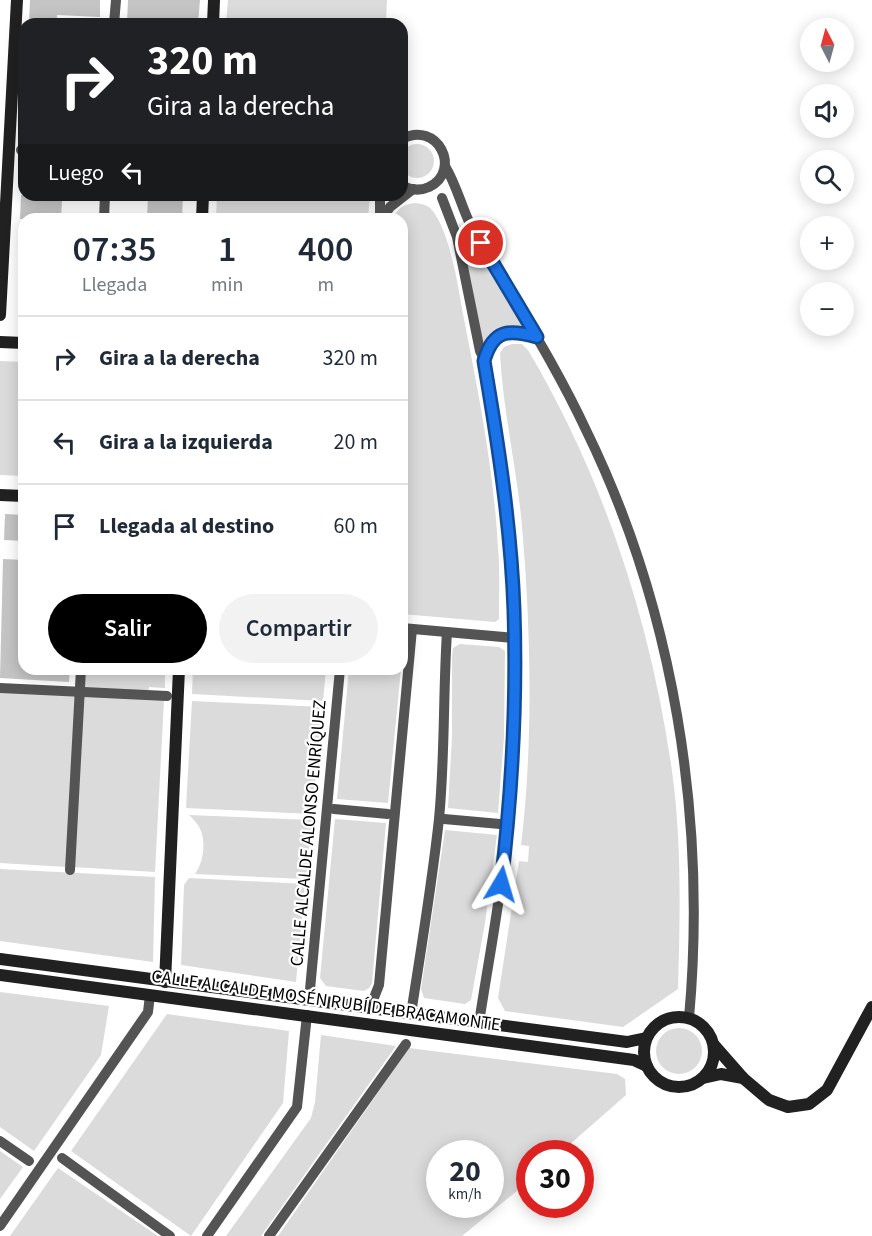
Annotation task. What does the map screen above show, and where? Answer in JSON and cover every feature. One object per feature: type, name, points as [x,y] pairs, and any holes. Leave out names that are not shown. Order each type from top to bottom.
[{"type":"main road","points":[[0,315],[17,0]]},
{"type":"main road","points":[[213,18],[214,0]]},
{"type":"main road","points":[[0,342],[18,343]]},
{"type":"main road","points":[[0,495],[18,496]]},
{"type":"main road","points":[[165,982],[179,675]]},
{"type":"main road","name":"CALLE ALCALDE MOSÉN RUBÍ DE BRACAMONTE","points":[[0,959],[627,1042],[646,1038]]},
{"type":"main road","name":"CALLE ALCALDE MOSÉN RUBÍ DE BRACAMONTE","points":[[0,975],[634,1060],[647,1066]]},
{"type":"main road","points":[[714,1045],[710,1070],[695,1083],[682,1087],[670,1086],[659,1081],[647,1066],[644,1055],[646,1038],[655,1025],[674,1017],[689,1017],[705,1027],[714,1045],[760,1095],[788,1107],[809,1104],[827,1089],[872,1007]]},
{"type":"main road","points":[[703,1078],[720,1074],[743,1078]]},
{"type":"street","points":[[114,18],[116,0]]},
{"type":"street","points":[[408,137],[419,134],[434,140],[443,153],[445,166],[470,224],[537,337],[583,423],[634,548],[662,640],[684,760],[691,834],[694,921],[689,1017]]},
{"type":"street","points":[[408,193],[413,189],[431,186],[441,177],[445,166]]},
{"type":"street","points":[[431,186],[470,224]]},
{"type":"street","points":[[408,187],[413,189]]},
{"type":"street","points":[[442,198],[457,237],[484,361],[504,488],[512,576],[513,738],[508,825],[499,904],[479,1023]]},
{"type":"street","points":[[386,213],[398,201]]},
{"type":"street","points":[[484,361],[488,349],[503,333],[512,331],[537,337]]},
{"type":"street","points":[[408,628],[514,638]]},
{"type":"street","points":[[411,1014],[439,818],[445,730],[447,632]]},
{"type":"street","points":[[70,870],[80,675]]},
{"type":"street","name":"CALLE ALCALDE ALONSO ENRÍQUEZ","points":[[309,1000],[339,675]]},
{"type":"street","points":[[370,1008],[379,985],[403,675]]},
{"type":"street","points":[[0,688],[166,696]]},
{"type":"street","points":[[334,809],[388,814]]},
{"type":"street","points":[[444,819],[500,824]]},
{"type":"street","points":[[0,1226],[148,1012],[150,995]]},
{"type":"street","points":[[207,1236],[297,1107],[307,1015]]},
{"type":"street","points":[[269,1236],[406,1044]]},
{"type":"street","points":[[0,1141],[29,1161]]},
{"type":"street","points":[[62,1158],[170,1236]]},
{"type":"shaded area","points":[[228,0],[387,0],[386,18],[226,18]]},
{"type":"shaded area","points":[[424,145],[433,154],[433,168],[429,173],[417,178],[408,175],[408,147]]},
{"type":"shaded area","points":[[217,201],[370,201],[368,213],[216,213]]},
{"type":"shaded area","points":[[409,204],[423,204],[429,207],[438,220],[448,245],[459,289],[480,401],[493,489],[499,572],[499,619],[495,622],[408,615],[408,213],[397,213]]},
{"type":"shaded area","points":[[459,223],[525,328],[511,328],[483,351]]},
{"type":"shaded area","points":[[522,344],[528,350],[555,399],[580,449],[621,553],[651,661],[672,771],[679,853],[678,989],[623,1027],[505,1011],[498,998],[519,861],[528,862],[529,846],[521,845],[529,731],[526,576],[521,516],[504,400],[500,353],[504,347]]},
{"type":"shaded area","points":[[0,361],[18,362],[18,476],[0,475]]},
{"type":"shaded area","points":[[460,644],[499,647],[505,651],[504,737],[498,813],[448,808],[452,737],[452,657],[453,648]]},
{"type":"shaded area","points":[[83,675],[165,675],[165,688],[149,687],[148,694],[82,690]]},
{"type":"shaded area","points":[[193,675],[325,675],[323,701],[192,694]]},
{"type":"shaded area","points":[[348,675],[400,675],[388,803],[337,799]]},
{"type":"shaded area","points":[[0,691],[76,695],[67,867],[0,863]]},
{"type":"shaded area","points":[[84,695],[164,700],[155,872],[73,867]]},
{"type":"shaded area","points":[[192,701],[323,707],[312,814],[186,808]]},
{"type":"shaded area","points":[[189,815],[312,820],[306,879],[195,874],[202,859],[203,836],[196,822]]},
{"type":"shaded area","points":[[335,819],[386,823],[372,983],[364,991],[326,986],[320,978]]},
{"type":"shaded area","points":[[445,830],[497,835],[485,923],[471,1000],[465,1004],[424,998],[421,989]]},
{"type":"shaded area","points":[[0,869],[155,877],[153,962],[0,941]]},
{"type":"shaded area","points":[[189,878],[305,884],[296,982],[181,965],[184,885]]},
{"type":"shaded area","points":[[0,992],[109,1006],[101,1055],[34,1151],[0,1127]]},
{"type":"shaded area","points":[[167,1014],[289,1031],[283,1103],[191,1236],[71,1151]]},
{"type":"shaded area","points":[[679,1028],[695,1035],[702,1051],[695,1067],[679,1074],[663,1067],[656,1051],[663,1035]]},
{"type":"shaded area","points":[[321,1035],[396,1046],[261,1236],[226,1236],[311,1118],[315,1102]]},
{"type":"shaded area","points":[[409,1048],[617,1074],[625,1079],[626,1095],[575,1140],[516,1140],[516,1192],[504,1202],[504,1140],[426,1140],[426,1218],[484,1218],[462,1236],[278,1236]]},
{"type":"shaded area","points":[[0,1151],[23,1167],[0,1199]]},
{"type":"shaded area","points":[[58,1168],[158,1236],[10,1236]]},
{"type":"building","points":[[30,0],[100,0],[100,17],[57,15],[57,18],[29,18]]},
{"type":"building","points":[[128,0],[200,0],[198,18],[127,18]]},
{"type":"building","points":[[21,201],[62,201],[61,213],[20,213]]},
{"type":"building","points":[[148,201],[183,201],[182,213],[147,213]]},
{"type":"building","points":[[5,514],[18,515],[18,541],[4,540]]},
{"type":"building","points":[[3,559],[18,560],[18,675],[70,675],[69,682],[0,678]]},
{"type":"route","points":[[481,243],[537,337],[512,331],[503,333],[488,349],[484,361],[504,488],[514,612],[513,738],[508,825],[501,884]]}]
